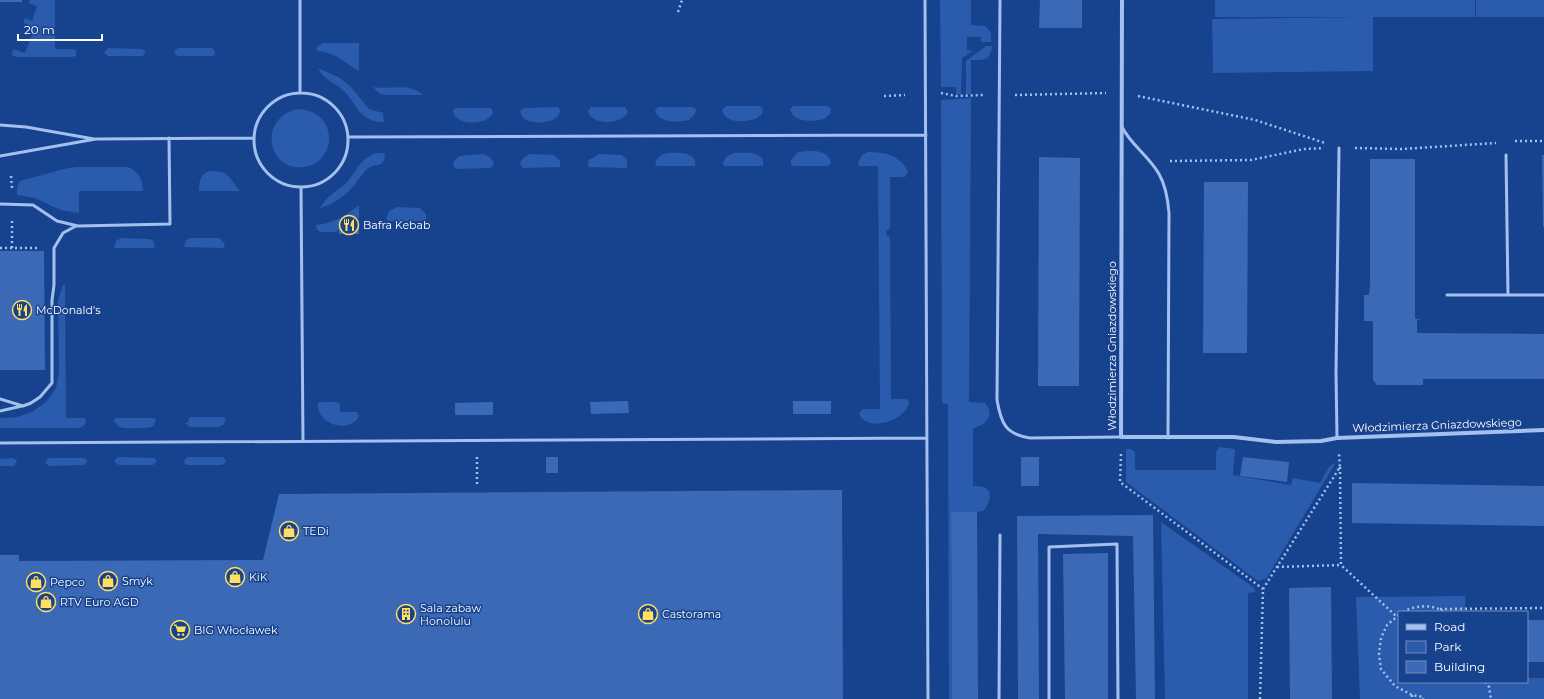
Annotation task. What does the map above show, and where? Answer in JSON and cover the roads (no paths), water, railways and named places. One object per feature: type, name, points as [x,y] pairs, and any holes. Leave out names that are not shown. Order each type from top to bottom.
[{"type":"street","name":"Włodzimierza Gniazdowskiego","points":[[1122,0],[1121,437],[1234,437],[1276,442],[1321,441],[1337,438],[1544,430]]},
{"type":"lane","points":[[300,0],[300,92]]},
{"type":"lane","points":[[925,0],[928,699]]},
{"type":"lane","points":[[1000,0],[997,400],[999,416],[1010,432],[1030,438],[1121,437]]},
{"type":"lane","points":[[300,92],[323,98],[333,105],[341,114],[346,125],[348,138],[347,153],[340,167],[330,178],[316,185],[300,187],[286,185],[272,178],[262,167],[256,153],[254,138],[259,118],[272,103],[290,94],[300,92]]},
{"type":"lane","points":[[1121,124],[1124,132],[1136,148],[1147,158],[1159,174],[1167,192],[1169,213],[1168,438]]},
{"type":"lane","points":[[0,125],[33,128],[96,139]]},
{"type":"lane","points":[[348,138],[926,135]]},
{"type":"lane","points":[[0,204],[33,205],[57,221],[78,226],[170,224],[169,138]]},
{"type":"lane","points":[[0,156],[96,139],[254,138]]},
{"type":"lane","points":[[1337,438],[1336,373],[1339,148]]},
{"type":"lane","points":[[1506,155],[1508,295]]},
{"type":"lane","points":[[300,187],[303,441]]},
{"type":"lane","points":[[0,411],[31,403],[40,397],[52,383],[52,300],[54,285],[54,248],[63,234],[69,229],[78,226]]},
{"type":"lane","points":[[1447,295],[1544,295]]},
{"type":"lane","points":[[0,399],[23,406]]},
{"type":"lane","points":[[0,442],[927,438]]},
{"type":"lane","points":[[999,699],[1000,535]]},
{"type":"lane","points":[[1049,699],[1049,546],[1116,544],[1118,699]]},
{"type":"place","name":"Bafra Kebab","points":[[349,225]]},
{"type":"place","name":"McDonald's","points":[[22,310]]},
{"type":"place","name":"TEDi","points":[[289,531]]},
{"type":"place","name":"KiK","points":[[235,577]]},
{"type":"place","name":"Smyk","points":[[108,581]]},
{"type":"place","name":"Pepco","points":[[36,582]]},
{"type":"place","name":"RTV Euro AGD","points":[[46,602]]},
{"type":"place","name":"Sala zabaw Honolulu","points":[[406,614]]},
{"type":"place","name":"Castorama","points":[[648,614]]},
{"type":"place","name":"BIG Włocławek","points":[[180,630]]}]
